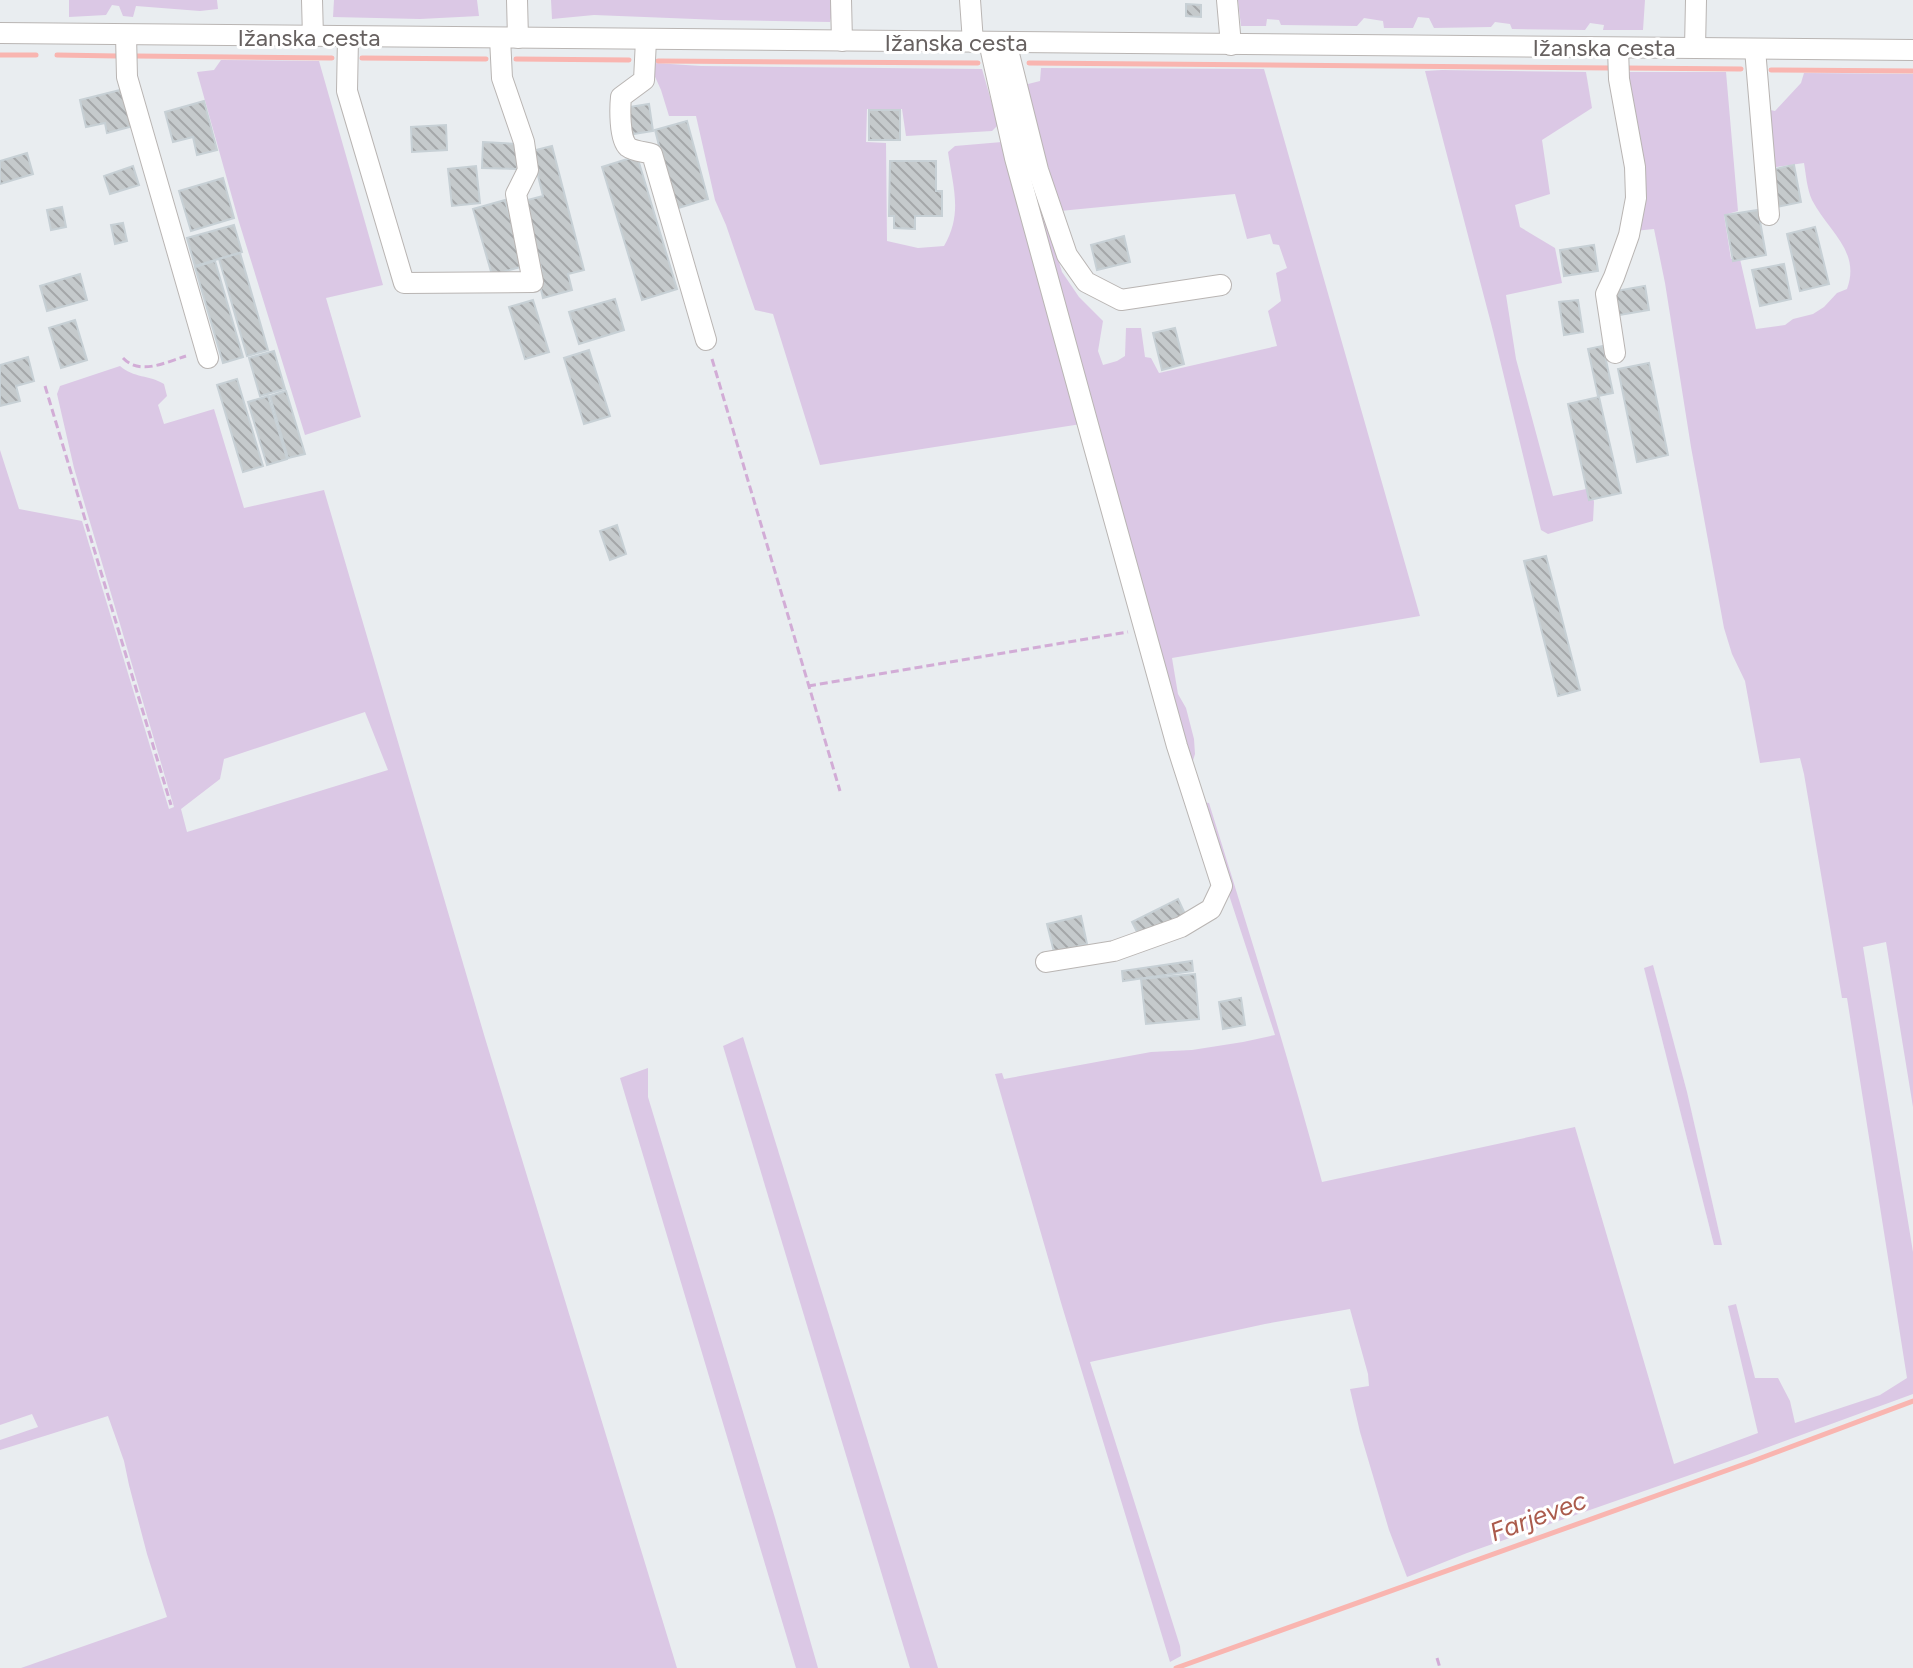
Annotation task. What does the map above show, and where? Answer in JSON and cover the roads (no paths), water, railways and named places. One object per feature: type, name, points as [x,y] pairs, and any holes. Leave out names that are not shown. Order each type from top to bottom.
[{"type":"street","points":[[312,0],[313,37]]},
{"type":"street","points":[[348,37],[347,91],[404,283],[533,282],[516,194],[528,170],[524,142],[502,78],[517,0]]},
{"type":"street","points":[[841,0],[842,41]]},
{"type":"street","points":[[970,0],[1038,170],[1067,255],[1086,282],[1121,300],[1221,285]]},
{"type":"street","points":[[1227,0],[1231,45]]},
{"type":"street","points":[[1695,48],[1696,0]]},
{"type":"street","name":"Ižanska cesta","points":[[0,33],[1913,50]]},
{"type":"street","points":[[126,35],[127,77],[207,354]]},
{"type":"street","points":[[646,40],[644,80],[621,97],[619,109],[624,142],[630,149],[652,154],[706,340]]},
{"type":"street","points":[[989,42],[1015,158],[1144,629],[1177,746],[1222,886],[1211,909],[1181,927],[1114,951],[1046,962]]},
{"type":"street","points":[[1615,353],[1606,294],[1629,235],[1636,198],[1635,167],[1621,90],[1618,48]]},
{"type":"street","points":[[1755,49],[1769,215]]},
{"type":"waterway","points":[[0,55],[36,55]]},
{"type":"waterway","points":[[57,55],[117,56]]},
{"type":"waterway","points":[[136,56],[332,58]]},
{"type":"waterway","points":[[362,58],[486,59]]},
{"type":"waterway","points":[[516,59],[629,60]]},
{"type":"waterway","points":[[658,61],[978,63]]},
{"type":"waterway","points":[[1029,63],[1612,68]]},
{"type":"waterway","points":[[1626,68],[1741,69]]},
{"type":"waterway","points":[[1771,70],[1913,71]]},
{"type":"waterway","name":"Farjevec","points":[[1176,1668],[1913,1401]]}]
